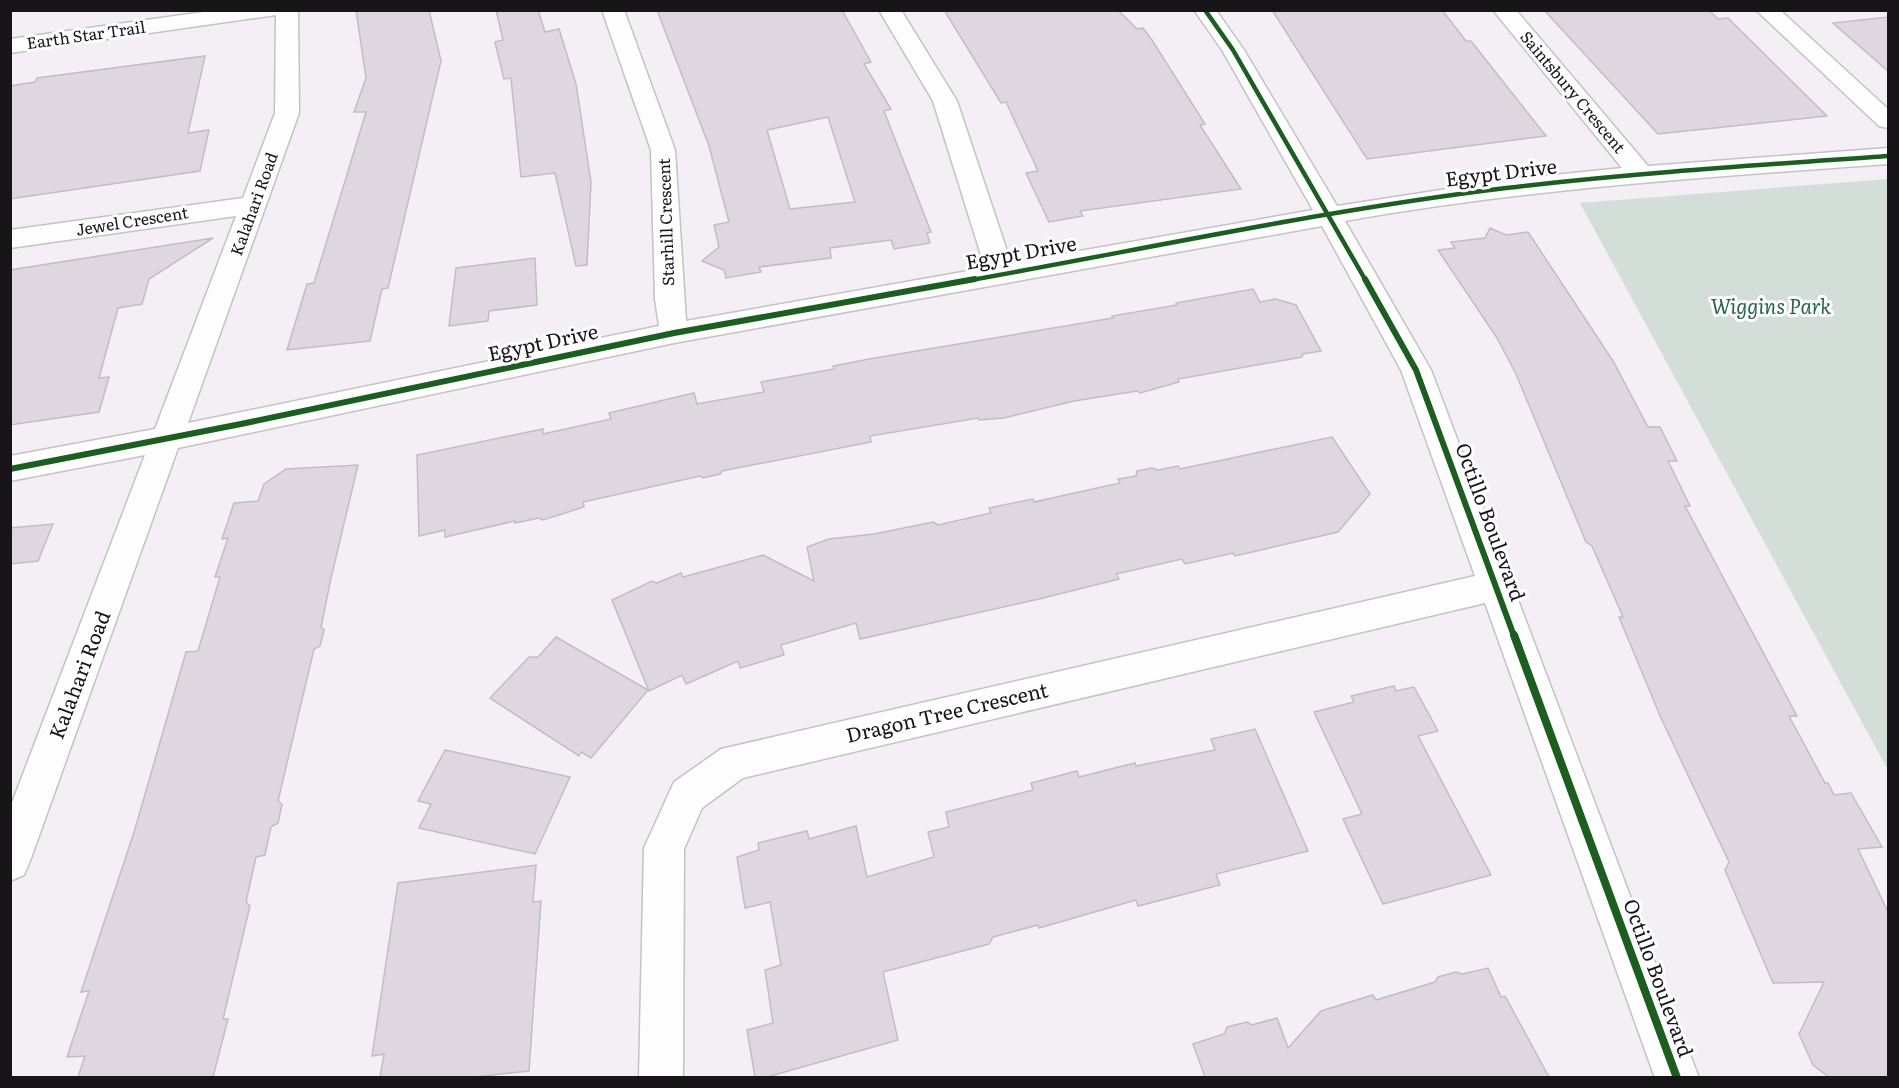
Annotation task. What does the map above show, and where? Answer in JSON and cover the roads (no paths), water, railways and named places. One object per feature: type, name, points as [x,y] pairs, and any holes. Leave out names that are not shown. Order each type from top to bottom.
[{"type":"street","name":"Earth Star Trail","points":[[10,46],[269,10]]},
{"type":"street","name":"Kalahari Road","points":[[10,861],[287,113],[290,72],[288,10]]},
{"type":"street","name":"Starhill Crescent","points":[[613,10],[663,150],[669,300],[674,333]]},
{"type":"street","points":[[890,10],[945,100],[1001,274]]},
{"type":"street","name":"Octillo Boulevard","points":[[1205,10],[1233,50],[1416,370],[1677,1077]]},
{"type":"street","name":"Saintsbury Crescent","points":[[1504,10],[1641,174]]},
{"type":"street","points":[[1767,10],[1888,121]]},
{"type":"street","name":"Egypt Drive","points":[[168,439],[674,333],[1330,216],[1505,188],[1641,174],[1888,156]]},
{"type":"street","name":"Jewel Crescent","points":[[10,239],[253,205]]},
{"type":"street","points":[[10,469],[168,439]]},
{"type":"street","name":"Dragon Tree Crescent","points":[[661,1077],[664,848],[688,795],[734,762],[1496,586]]},
{"type":"park label","name":"Wiggins Park","points":[[1771,307]]}]
